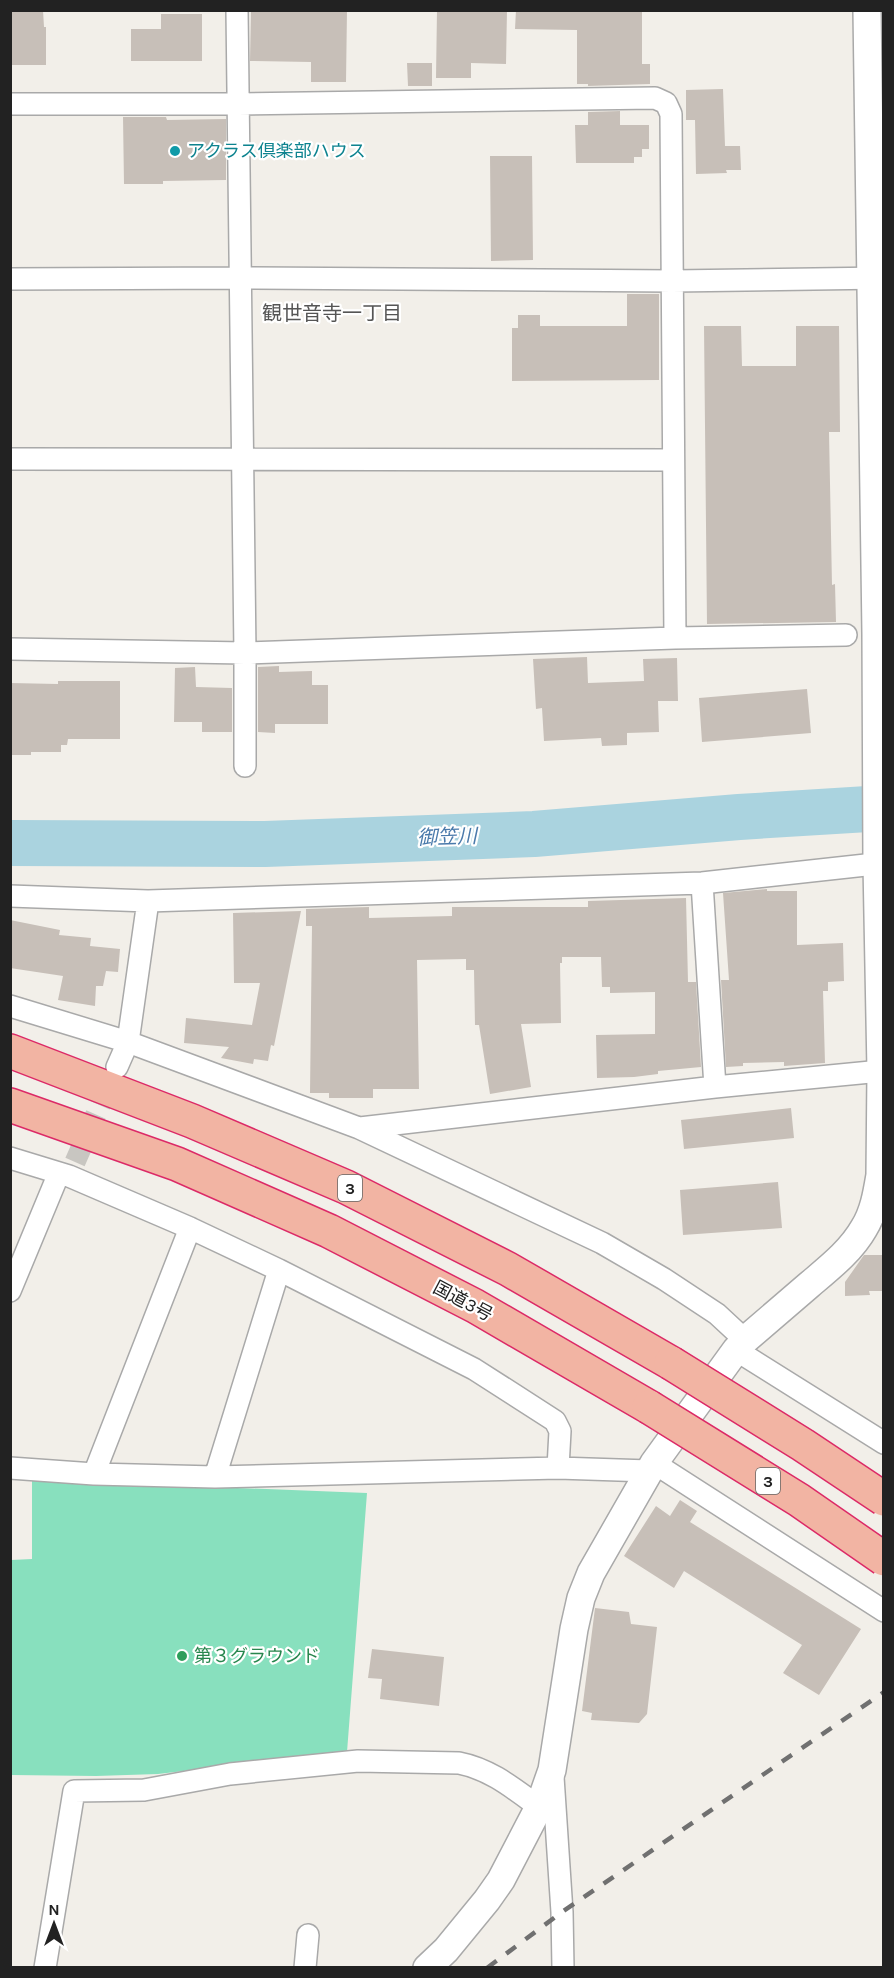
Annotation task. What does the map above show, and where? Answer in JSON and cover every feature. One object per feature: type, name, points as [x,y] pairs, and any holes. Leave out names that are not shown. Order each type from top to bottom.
[{"type":"highway","name":"3","points":[[10,1051],[192,1121],[346,1187],[508,1269],[671,1363],[803,1445],[884,1499]]},
{"type":"highway","name":"国道3号","points":[[10,1105],[177,1164],[329,1231],[475,1306],[649,1407],[799,1500],[884,1559]]},
{"type":"street","points":[[237,10],[245,766]]},
{"type":"street","points":[[427,1968],[446,1950],[501,1880],[539,1807],[552,1770],[581,1598],[591,1573],[652,1467],[741,1345],[844,1254],[878,1209],[881,1071],[877,278],[867,10]]},
{"type":"street","points":[[10,104],[238,105],[655,98],[666,103],[671,114],[675,638]]},
{"type":"street","points":[[10,279],[673,281],[877,278]]},
{"type":"street","points":[[10,459],[673,460]]},
{"type":"street","points":[[10,649],[245,653],[846,634]]},
{"type":"street","points":[[10,896],[148,901],[702,883],[879,861]]},
{"type":"street","points":[[702,883],[715,1087]]},
{"type":"street","points":[[117,1067],[128,1042],[148,901]]},
{"type":"street","points":[[10,1006],[128,1042],[359,1128],[602,1243],[664,1279],[717,1314],[741,1345],[884,1443]]},
{"type":"street","points":[[359,1128],[715,1087],[881,1071]]},
{"type":"street","points":[[10,1158],[68,1170],[279,1270],[474,1369],[555,1421],[560,1431],[558,1468]]},
{"type":"street","points":[[10,1291],[68,1170]]},
{"type":"street","points":[[94,1473],[190,1228]]},
{"type":"street","points":[[215,1477],[279,1270]]},
{"type":"street","points":[[10,1468],[215,1477],[652,1467],[884,1611]]},
{"type":"street","points":[[45,1968],[74,1791],[144,1790],[230,1774],[358,1761],[459,1763],[489,1772],[539,1807]]},
{"type":"street","points":[[552,1770],[562,1912],[563,1968]]},
{"type":"street","points":[[305,1968],[308,1935]]},
{"type":"green space","name":"第３グラウンド","points":[[32,1480],[367,1493],[347,1752],[158,1774],[11,1775],[11,1560],[32,1559]]},
{"type":"building","points":[[10,10],[43,10],[44,27],[46,27],[46,65],[10,65]]},
{"type":"building","points":[[251,10],[347,10],[346,82],[311,82],[311,62],[250,61]]},
{"type":"building","points":[[437,10],[507,10],[506,64],[471,63],[471,78],[436,78]]},
{"type":"building","points":[[516,10],[642,10],[642,64],[650,64],[650,84],[588,86],[588,84],[577,84],[577,30],[515,29]]},
{"type":"building","points":[[161,14],[202,14],[202,61],[131,61],[131,29],[161,29]]},
{"type":"building","points":[[407,63],[432,63],[432,86],[408,86]]},
{"type":"building","points":[[723,89],[725,146],[740,146],[741,170],[696,174],[695,120],[686,120],[686,90]]},
{"type":"building","points":[[620,111],[620,125],[649,125],[649,149],[642,149],[642,157],[634,157],[634,163],[576,163],[575,125],[588,125],[588,112]]},
{"type":"building","name":"アクラス倶楽部ハウス","points":[[123,117],[166,117],[167,120],[226,119],[226,180],[124,184]]},
{"type":"building","points":[[490,156],[532,156],[533,260],[491,261]]},
{"type":"building","points":[[627,294],[659,294],[659,380],[512,381],[512,328],[518,328],[518,315],[540,315],[540,326],[627,326]]},
{"type":"building","points":[[704,326],[741,326],[742,366],[796,366],[796,326],[839,326],[840,432],[829,432],[832,585],[835,584],[836,622],[707,624]]},
{"type":"building","points":[[587,657],[588,683],[644,681],[643,659],[677,658],[678,701],[658,701],[659,732],[627,733],[627,745],[602,746],[601,738],[544,741],[542,708],[536,709],[533,659]]},
{"type":"building","points":[[279,666],[279,672],[312,671],[312,685],[328,685],[328,724],[275,724],[275,733],[258,732],[258,667]]},
{"type":"building","points":[[195,667],[196,687],[232,688],[232,732],[202,732],[202,722],[174,722],[175,668]]},
{"type":"building","points":[[58,681],[120,681],[120,739],[68,739],[67,745],[61,745],[61,752],[10,755],[10,683],[58,684]]},
{"type":"building","points":[[807,689],[811,733],[702,742],[699,698]]},
{"type":"building","points":[[767,889],[767,891],[797,891],[797,945],[843,943],[844,981],[828,982],[828,991],[823,991],[825,1063],[784,1066],[784,1062],[743,1063],[743,1066],[726,1067],[721,980],[729,980],[723,893]]},
{"type":"building","points":[[686,898],[688,982],[696,982],[701,1067],[658,1071],[658,1074],[634,1077],[597,1078],[596,1035],[655,1034],[655,992],[610,993],[610,987],[602,987],[601,957],[562,957],[562,963],[560,963],[561,1023],[521,1024],[531,1087],[490,1094],[479,1025],[475,1025],[474,970],[466,970],[466,959],[417,960],[419,1089],[373,1089],[373,1098],[329,1098],[329,1093],[310,1093],[312,926],[306,926],[306,909],[369,907],[369,918],[452,916],[452,907],[588,907],[588,901]]},
{"type":"building","points":[[301,911],[274,1046],[271,1045],[268,1061],[254,1059],[253,1064],[221,1058],[229,1047],[184,1043],[186,1018],[252,1025],[260,983],[234,983],[233,913]]},
{"type":"building","points":[[10,920],[60,930],[59,935],[91,938],[90,946],[120,949],[118,972],[106,971],[103,986],[96,986],[95,1006],[58,1000],[63,976],[10,968]]},
{"type":"building","points":[[791,1108],[794,1138],[684,1149],[681,1120]]},
{"type":"building","points":[[778,1182],[782,1228],[683,1235],[680,1190]]},
{"type":"building","points":[[864,1255],[884,1255],[884,1291],[869,1291],[870,1295],[845,1296],[845,1282]]},
{"type":"building","points":[[680,1500],[697,1511],[690,1522],[861,1629],[819,1695],[783,1673],[802,1645],[684,1571],[674,1588],[624,1556],[656,1506],[670,1516]]},
{"type":"building","points":[[595,1608],[629,1612],[631,1624],[657,1627],[647,1714],[639,1723],[591,1720],[592,1713],[582,1711]]},
{"type":"building","points":[[372,1649],[444,1657],[439,1706],[380,1699],[382,1679],[368,1678]]},
{"type":"waterway","name":"御笠川","points":[[10,843],[265,844],[534,834],[884,808]]},
{"type":"tunnel","points":[[75,1162],[112,1078]]},
{"type":"railway","points":[[487,1968],[562,1912],[884,1692]]},
{"type":"place","name":"アクラス倶楽部ハウス","points":[[175,151]]},
{"type":"place","name":"第３グラウンド","points":[[182,1656]]},
{"type":"district","name":"観世音寺一丁目","points":[[332,313]]}]
